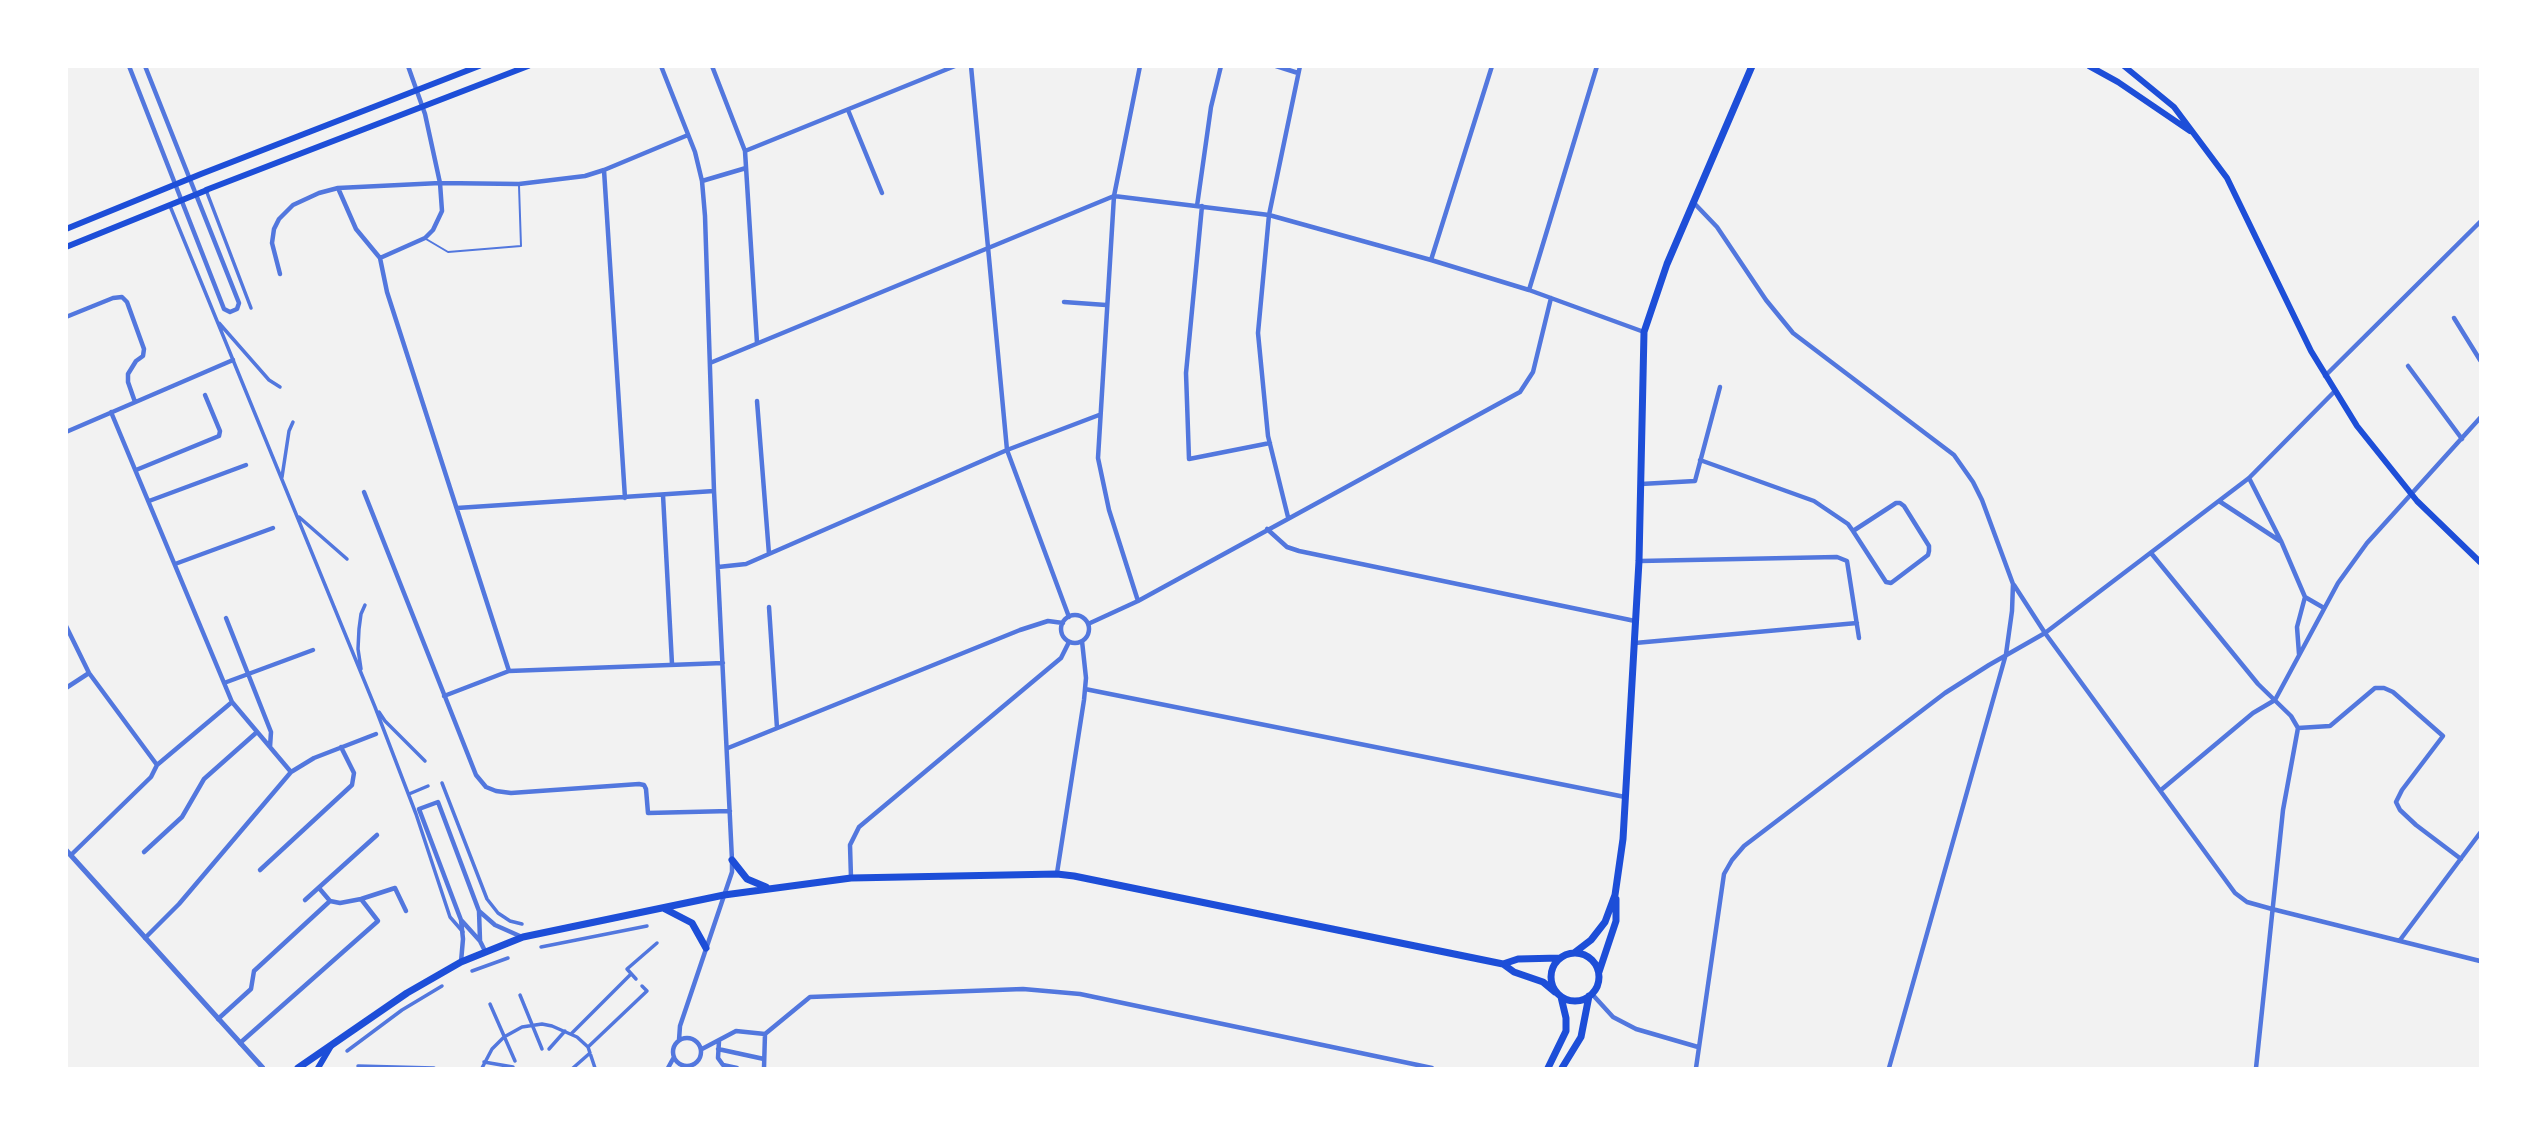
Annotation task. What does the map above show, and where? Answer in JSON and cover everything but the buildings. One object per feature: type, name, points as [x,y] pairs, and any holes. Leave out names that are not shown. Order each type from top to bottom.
[{"type":"main road","points":[[66,229],[479,66]]},
{"type":"main road","points":[[66,247],[169,204],[528,66]]},
{"type":"main road","points":[[1562,1069],[1581,1037],[1591,995],[1598,984],[1598,974],[1615,920],[1615,895],[1623,839],[1639,561],[1644,332],[1658,286],[1752,66]]},
{"type":"main road","points":[[2089,66],[2118,82],[2191,132]]},
{"type":"main road","points":[[2124,66],[2168,101],[2227,178],[2296,322],[2334,392],[2357,426],[2411,493],[2480,562]]},
{"type":"main road","points":[[733,860],[747,879],[771,888]]},
{"type":"main road","points":[[298,1069],[407,993],[461,962],[523,937],[724,895],[851,878],[1057,874],[1141,888],[1503,964],[1514,972],[1543,982],[1558,994],[1575,1001],[1591,995]]},
{"type":"main road","points":[[1503,964],[1518,959],[1560,958],[1574,953],[1599,931],[1615,895]]},
{"type":"main road","points":[[664,909],[692,923],[706,948]]},
{"type":"main road","points":[[1574,953],[1594,962],[1598,974]]},
{"type":"main road","points":[[1548,1069],[1566,1031],[1566,1018],[1552,985],[1551,970],[1560,958]]},
{"type":"main road","points":[[318,1069],[332,1044]]},
{"type":"street","points":[[129,66],[225,309],[230,312],[237,309],[239,303],[145,66]]},
{"type":"street","points":[[380,258],[425,238],[433,230],[442,211],[440,183],[423,108],[408,66]]},
{"type":"street","points":[[661,66],[688,135],[702,181],[714,491],[733,860],[732,872],[668,1069]]},
{"type":"street","points":[[712,66],[745,151],[757,343]]},
{"type":"street","points":[[745,151],[955,66]]},
{"type":"street","points":[[971,66],[1007,450],[1069,617]]},
{"type":"street","points":[[1138,601],[1109,510],[1098,458],[1114,196],[1140,66]]},
{"type":"street","points":[[1221,66],[1211,107],[1186,373],[1189,459],[1270,443]]},
{"type":"street","points":[[1276,66],[1299,70],[1269,215],[1258,333],[1270,443],[1288,517]]},
{"type":"street","points":[[1430,260],[1492,66]]},
{"type":"street","points":[[1529,290],[1597,66]]},
{"type":"street","points":[[848,110],[883,193]]},
{"type":"street","points":[[280,274],[272,243],[274,229],[279,219],[293,205],[305,198],[338,188],[440,183],[519,184],[585,176],[688,135]]},
{"type":"street","points":[[702,181],[746,168]]},
{"type":"street","points":[[604,170],[625,498]]},
{"type":"street","points":[[338,188],[356,229],[380,258],[387,292],[509,671]]},
{"type":"street","points":[[206,190],[251,308]]},
{"type":"street","points":[[710,363],[1114,196],[1269,215],[1529,290],[1644,332]]},
{"type":"street","points":[[1693,203],[1717,227],[1766,300],[1793,333],[1954,455],[1982,500],[2013,584],[2045,633],[2235,893],[2247,902],[2272,909],[2480,961]]},
{"type":"street","points":[[169,204],[375,707],[409,794],[450,917],[463,932]]},
{"type":"street","points":[[2325,376],[2480,222]]},
{"type":"street","points":[[66,317],[113,298],[122,297],[127,302],[144,349],[144,356],[136,361],[128,374],[135,402]]},
{"type":"street","points":[[1088,624],[1138,601],[1520,392],[1533,372],[1551,298]]},
{"type":"street","points":[[1064,302],[1106,304]]},
{"type":"street","points":[[2454,318],[2480,360]]},
{"type":"street","points":[[216,319],[269,380],[281,387]]},
{"type":"street","points":[[66,432],[233,360]]},
{"type":"street","points":[[2408,366],[2462,439]]},
{"type":"street","points":[[1641,484],[1693,482],[1720,387]]},
{"type":"street","points":[[1696,1069],[1724,874],[1744,846],[1945,693],[2045,633],[2249,478],[2334,392]]},
{"type":"street","points":[[136,470],[219,436],[220,431],[205,395]]},
{"type":"street","points":[[757,401],[769,554]]},
{"type":"street","points":[[111,412],[232,702],[291,772]]},
{"type":"street","points":[[718,567],[746,564],[1007,450],[1099,415]]},
{"type":"street","points":[[2161,790],[2253,713],[2275,700],[2338,583],[2367,543],[2480,418]]},
{"type":"street","points":[[282,479],[289,431],[293,422]]},
{"type":"street","points":[[1700,460],[1814,501],[1847,524],[1886,582],[1891,583],[1928,555],[1929,545],[1900,503],[1853,531]]},
{"type":"street","points":[[149,501],[246,466]]},
{"type":"street","points":[[2249,478],[2281,541],[2305,597],[2324,608]]},
{"type":"street","points":[[457,508],[714,491]]},
{"type":"street","points":[[364,492],[476,775],[486,787],[511,793],[639,784],[646,789],[648,813],[730,811]]},
{"type":"street","points":[[663,495],[672,664]]},
{"type":"street","points":[[2219,501],[2281,541]]},
{"type":"street","points":[[297,515],[347,559]]},
{"type":"street","points":[[175,564],[273,528]]},
{"type":"street","points":[[1268,529],[1287,547],[1298,551],[1636,621]]},
{"type":"street","points":[[2151,553],[2258,684],[2291,716],[2298,728],[2283,810],[2256,1069]]},
{"type":"street","points":[[1639,561],[1836,557],[1847,561],[1859,638]]},
{"type":"street","points":[[1889,1069],[2006,654],[2013,584]]},
{"type":"street","points":[[2299,655],[2298,615],[2305,597]]},
{"type":"street","points":[[362,675],[358,649],[361,614],[365,605]]},
{"type":"street","points":[[769,607],[777,728]]},
{"type":"street","points":[[1069,642],[1063,635],[1063,623],[1069,617],[1078,616],[1088,624]]},
{"type":"street","points":[[226,618],[271,732],[270,747]]},
{"type":"street","points":[[728,748],[1020,630],[1048,621],[1063,623]]},
{"type":"street","points":[[1634,643],[1857,623]]},
{"type":"street","points":[[1069,642],[1082,641],[1088,636],[1088,624]]},
{"type":"street","points":[[67,628],[89,673],[157,765]]},
{"type":"street","points":[[1057,874],[1085,689],[1082,641]]},
{"type":"street","points":[[851,878],[850,845],[859,827],[1061,658],[1069,642]]},
{"type":"street","points":[[224,683],[313,650]]},
{"type":"street","points":[[444,696],[509,671],[723,663]]},
{"type":"street","points":[[66,688],[89,673]]},
{"type":"street","points":[[2298,728],[2330,726],[2375,688],[2393,692],[2443,736],[2396,802],[2400,810],[2416,825],[2461,859]]},
{"type":"street","points":[[1085,689],[1625,797]]},
{"type":"street","points":[[232,702],[157,765],[151,777],[69,852],[263,1069]]},
{"type":"street","points":[[375,707],[385,721],[425,761]]},
{"type":"street","points":[[144,852],[183,817],[204,779],[257,732]]},
{"type":"street","points":[[144,939],[179,904],[291,772],[314,758],[376,734]]},
{"type":"street","points":[[260,870],[352,785],[354,773],[341,747]]},
{"type":"street","points":[[442,783],[487,900],[504,917],[522,924]]},
{"type":"street","points":[[409,794],[428,786]]},
{"type":"street","points":[[461,962],[461,920],[419,809],[438,802],[480,911],[480,941]]},
{"type":"street","points":[[2400,940],[2480,833]]},
{"type":"street","points":[[306,900],[377,835]]},
{"type":"street","points":[[319,888],[330,901],[340,903],[395,888],[406,911]]},
{"type":"street","points":[[240,1043],[378,921],[361,899]]},
{"type":"street","points":[[218,1019],[251,989],[254,971],[330,901]]},
{"type":"street","points":[[480,911],[495,925],[523,937]]},
{"type":"street","points":[[461,920],[480,941],[485,951]]},
{"type":"street","points":[[541,947],[647,926]]},
{"type":"street","points":[[636,979],[627,970],[657,943]]},
{"type":"street","points":[[472,971],[508,958]]},
{"type":"street","points":[[571,1034],[631,974]]},
{"type":"street","points":[[347,1051],[402,1010],[442,986]]},
{"type":"street","points":[[573,1069],[648,991],[642,986]]},
{"type":"street","points":[[702,1049],[736,1031],[765,1034],[810,997],[1023,989],[1080,994],[1432,1069]]},
{"type":"street","points":[[520,995],[542,1049]]},
{"type":"street","points":[[1591,995],[1613,1017],[1636,1029],[1698,1047]]},
{"type":"street","points":[[484,1062],[514,1064],[490,1004]]},
{"type":"street","points":[[482,1069],[484,1062],[504,1037],[532,1024],[552,1026],[571,1034],[589,1050],[595,1069]]},
{"type":"street","points":[[549,1049],[565,1031]]},
{"type":"street","points":[[764,1069],[765,1034]]},
{"type":"street","points":[[679,1040],[693,1039],[702,1049]]},
{"type":"street","points":[[719,1041],[718,1058],[723,1065],[737,1069]]},
{"type":"street","points":[[674,1057],[688,1068],[699,1061],[702,1049]]},
{"type":"street","points":[[718,1049],[764,1059]]},
{"type":"street","points":[[358,1066],[434,1069]]},
{"type":"lane","points":[[425,238],[448,252],[521,246],[519,184]]}]
